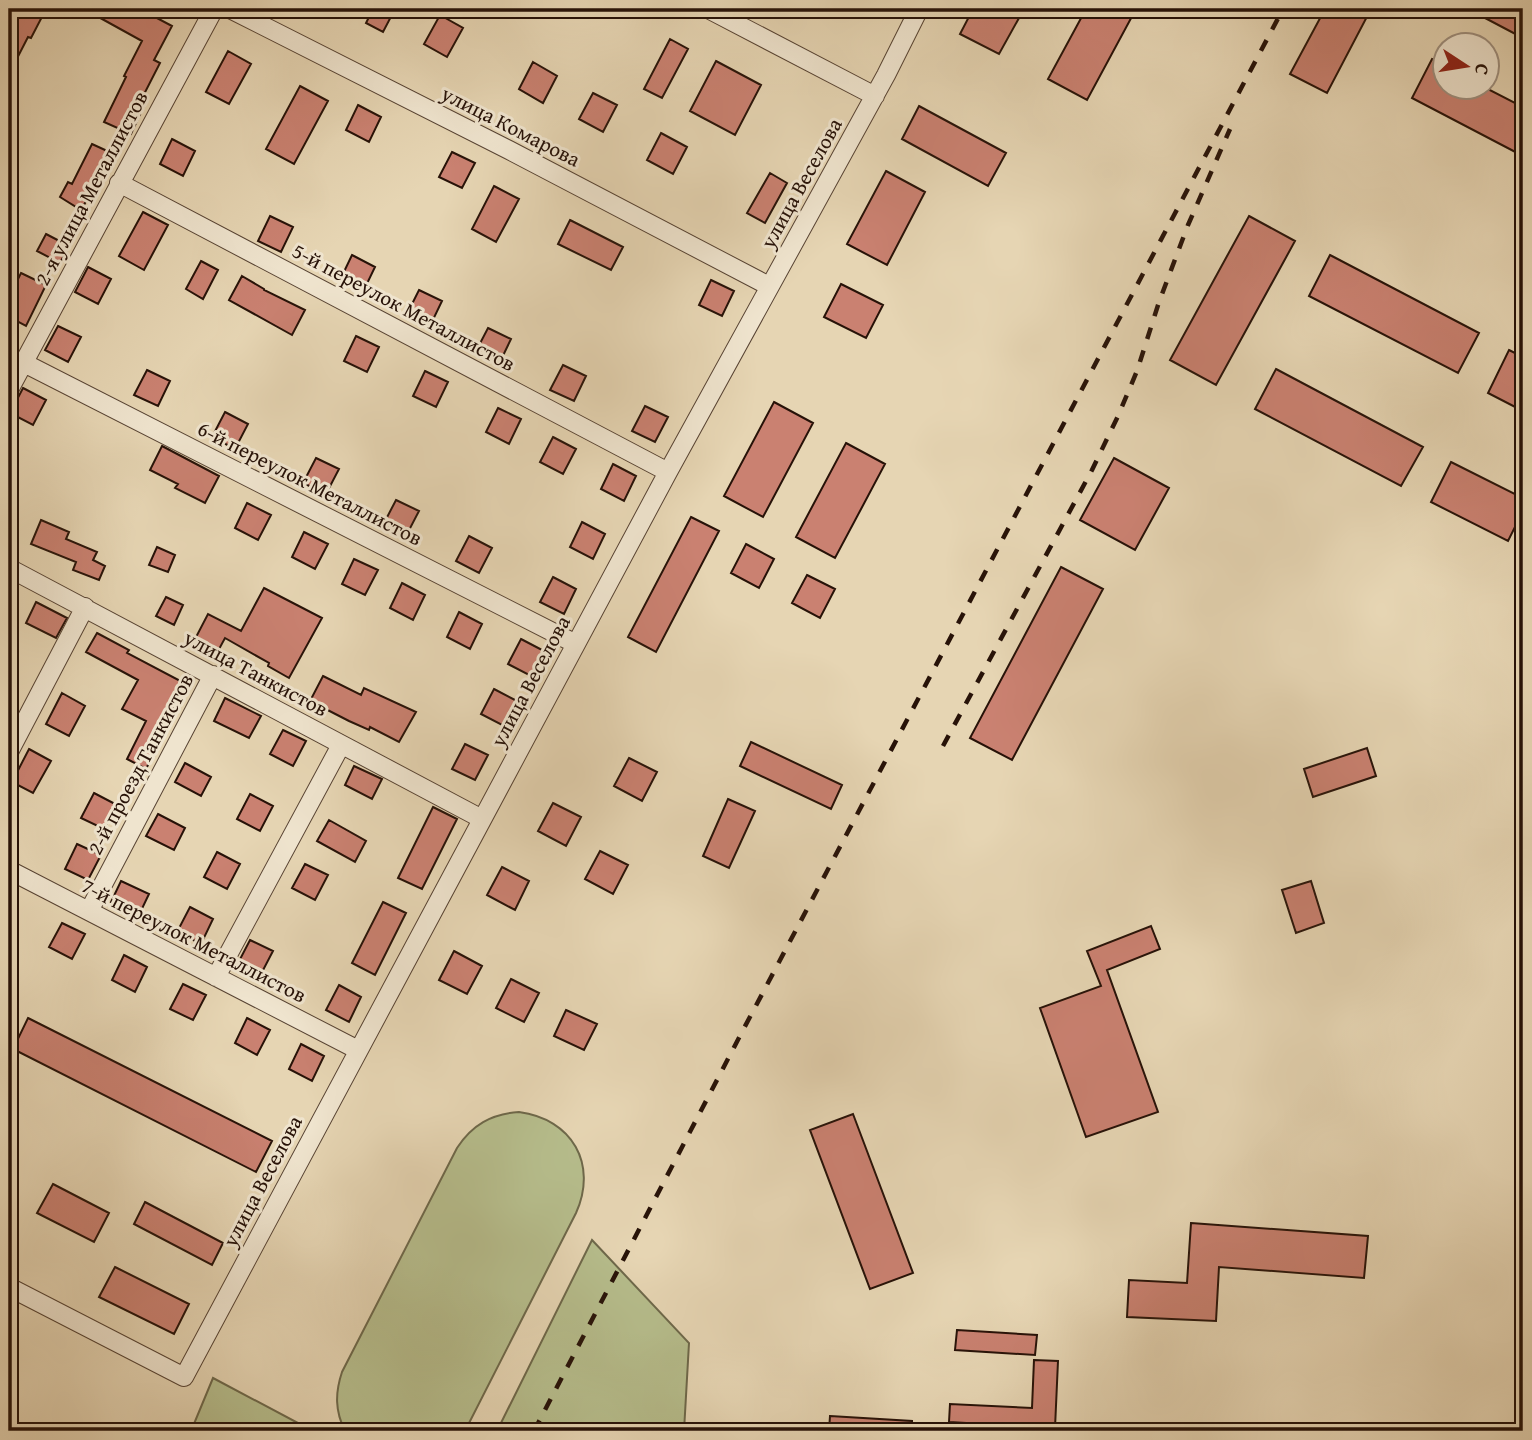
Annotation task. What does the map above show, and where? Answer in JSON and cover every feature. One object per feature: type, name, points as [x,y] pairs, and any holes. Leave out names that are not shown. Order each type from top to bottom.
[{"type":"street","name":"2-я улица Металлистов","points":[[9,390],[214,9]]},
{"type":"street","name":"улица Комарова","points":[[230,9],[769,286]]},
{"type":"street","points":[[708,9],[875,96]]},
{"type":"street","name":"улица Веселова","points":[[9,1287],[184,1377],[668,472],[875,96],[919,9]]},
{"type":"street","name":"5-й переулок Металлистов","points":[[119,183],[668,472]]},
{"type":"street","name":"6-й переулок Металлистов","points":[[23,363],[576,644]]},
{"type":"street","name":"улица Танкистов","points":[[9,568],[482,819]]},
{"type":"street","points":[[9,752],[85,607]]},
{"type":"street","name":"2-й проезд Танкистов","points":[[89,911],[212,676]]},
{"type":"street","points":[[216,977],[341,745]]},
{"type":"street","name":"7-й переулок Металлистов","points":[[9,870],[358,1050]]},
{"type":"green space","points":[[519,1112],[538,1116],[553,1124],[566,1134],[576,1147],[582,1161],[582,1195],[576,1213],[465,1431],[345,1431],[337,1402],[342,1372],[457,1148],[469,1133],[483,1122],[500,1115]]},
{"type":"green space","points":[[592,1240],[689,1343],[684,1431],[497,1431]]},
{"type":"green space","points":[[213,1378],[313,1431],[191,1431]]},
{"type":"building","points":[[17,9],[35,9],[44,13],[9,74],[9,24]]},
{"type":"building","points":[[84,9],[140,9],[172,26],[154,60],[160,63],[138,106],[143,108],[131,134],[104,122],[142,41]]},
{"type":"building","points":[[373,9],[395,9],[383,32],[366,23]]},
{"type":"building","points":[[973,9],[1024,9],[999,54],[960,34]]},
{"type":"building","points":[[1086,9],[1136,9],[1087,100],[1048,79]]},
{"type":"building","points":[[1325,9],[1371,9],[1327,93],[1290,74]]},
{"type":"building","points":[[1468,9],[1523,9],[1523,38]]},
{"type":"building","points":[[440,15],[463,28],[447,57],[424,44]]},
{"type":"building","points":[[670,39],[688,49],[662,98],[644,89]]},
{"type":"building","points":[[228,51],[251,64],[229,104],[206,92]]},
{"type":"building","points":[[716,61],[761,85],[735,135],[690,111]]},
{"type":"building","points":[[533,62],[557,76],[543,103],[519,89]]},
{"type":"building","points":[[1430,63],[1430,102],[1500,102],[1500,95],[1523,107],[1523,156],[1412,98]]},
{"type":"building","points":[[300,86],[328,101],[294,164],[266,149]]},
{"type":"building","points":[[593,93],[617,105],[603,132],[579,119]]},
{"type":"building","points":[[358,105],[381,117],[369,142],[346,130]]},
{"type":"building","points":[[919,106],[1006,153],[988,186],[902,139]]},
{"type":"building","points":[[661,133],[687,147],[673,174],[647,160]]},
{"type":"building","points":[[172,139],[195,151],[183,176],[160,164]]},
{"type":"building","points":[[92,144],[116,155],[103,180],[99,179],[81,210],[60,197],[68,182],[72,184]]},
{"type":"building","points":[[452,152],[475,163],[462,188],[439,177]]},
{"type":"building","points":[[886,171],[925,192],[887,265],[847,244]]},
{"type":"building","points":[[770,173],[787,183],[765,223],[747,213]]},
{"type":"building","points":[[494,186],[519,199],[496,242],[472,229]]},
{"type":"building","points":[[143,212],[168,225],[144,270],[119,256]]},
{"type":"building","points":[[270,216],[293,227],[281,252],[258,241]]},
{"type":"building","points":[[1249,216],[1295,241],[1216,385],[1170,360]]},
{"type":"building","points":[[570,220],[623,247],[611,270],[558,244]]},
{"type":"building","points":[[46,234],[69,246],[60,263],[37,251]]},
{"type":"building","points":[[352,255],[375,267],[363,292],[340,280]]},
{"type":"building","points":[[1330,255],[1479,333],[1458,373],[1309,296]]},
{"type":"building","points":[[201,261],[218,270],[203,299],[186,289]]},
{"type":"building","points":[[88,267],[111,279],[98,304],[75,292]]},
{"type":"building","points":[[21,273],[46,285],[26,326],[9,317],[9,297]]},
{"type":"building","points":[[242,276],[305,310],[292,335],[229,300]]},
{"type":"building","points":[[711,280],[734,291],[722,316],[699,305]]},
{"type":"building","points":[[841,284],[883,305],[866,338],[824,317]]},
{"type":"building","points":[[419,290],[442,301],[430,326],[407,314]]},
{"type":"building","points":[[58,326],[81,337],[68,362],[45,350]]},
{"type":"building","points":[[488,328],[511,339],[499,364],[475,353]]},
{"type":"building","points":[[356,336],[379,347],[367,372],[344,361]]},
{"type":"building","points":[[1509,350],[1523,357],[1523,411],[1488,393]]},
{"type":"building","points":[[563,365],[586,376],[574,401],[550,390]]},
{"type":"building","points":[[1276,369],[1423,447],[1401,486],[1255,409]]},
{"type":"building","points":[[147,370],[170,381],[158,406],[134,395]]},
{"type":"building","points":[[425,371],[448,382],[436,407],[413,396]]},
{"type":"building","points":[[23,388],[46,400],[33,425],[10,413]]},
{"type":"building","points":[[774,402],[813,423],[763,517],[724,496]]},
{"type":"building","points":[[645,406],[668,417],[655,442],[632,431]]},
{"type":"building","points":[[498,408],[521,419],[509,444],[486,432]]},
{"type":"building","points":[[225,412],[248,424],[235,449],[212,437]]},
{"type":"building","points":[[553,437],[576,449],[563,474],[540,462]]},
{"type":"building","points":[[846,443],[885,464],[835,558],[796,537]]},
{"type":"building","points":[[162,446],[219,476],[205,503],[175,488],[178,484],[150,470]]},
{"type":"building","points":[[316,458],[339,469],[326,494],[303,483]]},
{"type":"building","points":[[1114,458],[1169,488],[1135,550],[1080,520]]},
{"type":"building","points":[[1451,462],[1523,498],[1523,511],[1508,541],[1431,502]]},
{"type":"building","points":[[613,464],[636,476],[624,501],[601,489]]},
{"type":"building","points":[[396,500],[419,511],[406,536],[383,525]]},
{"type":"building","points":[[247,503],[271,515],[258,540],[235,528]]},
{"type":"building","points":[[691,517],[719,531],[656,652],[628,637]]},
{"type":"building","points":[[41,520],[69,532],[66,539],[97,552],[93,560],[105,566],[99,580],[73,570],[76,562],[31,544]]},
{"type":"building","points":[[582,522],[605,534],[593,559],[570,547]]},
{"type":"building","points":[[304,532],[328,544],[315,569],[292,557]]},
{"type":"building","points":[[469,536],[492,548],[479,573],[456,561]]},
{"type":"building","points":[[746,544],[774,559],[759,588],[731,573]]},
{"type":"building","points":[[157,547],[175,555],[168,572],[149,565]]},
{"type":"building","points":[[354,559],[378,570],[365,595],[342,584]]},
{"type":"building","points":[[1061,567],[1103,589],[1012,760],[970,738]]},
{"type":"building","points":[[807,575],[835,589],[820,618],[792,603]]},
{"type":"building","points":[[553,577],[576,589],[564,614],[540,602]]},
{"type":"building","points":[[402,583],[425,595],[413,620],[390,608]]},
{"type":"building","points":[[264,588],[322,618],[289,678],[268,666],[269,663],[225,638],[218,651],[195,639],[208,614],[241,631]]},
{"type":"building","points":[[166,597],[183,605],[174,625],[156,616]]},
{"type":"building","points":[[36,602],[67,618],[56,638],[26,623]]},
{"type":"building","points":[[459,612],[482,624],[470,649],[447,637]]},
{"type":"building","points":[[97,633],[129,650],[127,653],[186,684],[155,743],[158,745],[146,769],[127,759],[146,721],[122,709],[138,680],[86,652]]},
{"type":"building","points":[[521,639],[544,651],[531,676],[508,664]]},
{"type":"building","points":[[323,676],[361,695],[364,688],[416,712],[399,742],[310,701]]},
{"type":"building","points":[[494,689],[517,701],[504,726],[481,714]]},
{"type":"building","points":[[62,693],[85,706],[69,736],[46,724]]},
{"type":"building","points":[[225,698],[261,716],[249,738],[214,721]]},
{"type":"building","points":[[283,730],[306,741],[293,766],[270,754]]},
{"type":"building","points":[[751,742],[842,785],[831,809],[740,766]]},
{"type":"building","points":[[465,744],[488,755],[475,780],[452,769]]},
{"type":"building","points":[[1367,748],[1376,776],[1313,797],[1304,769]]},
{"type":"building","points":[[29,749],[51,761],[33,793],[12,782]]},
{"type":"building","points":[[629,758],[657,772],[642,801],[614,786]]},
{"type":"building","points":[[185,763],[211,777],[201,796],[175,782]]},
{"type":"building","points":[[354,766],[382,779],[372,799],[345,785]]},
{"type":"building","points":[[94,793],[117,805],[104,829],[81,818]]},
{"type":"building","points":[[250,794],[273,806],[260,831],[237,819]]},
{"type":"building","points":[[728,799],[755,811],[729,868],[703,856]]},
{"type":"building","points":[[553,803],[581,817],[566,846],[538,831]]},
{"type":"building","points":[[433,807],[457,819],[422,889],[398,878]]},
{"type":"building","points":[[158,814],[185,828],[174,850],[146,836]]},
{"type":"building","points":[[329,820],[366,841],[355,862],[317,841]]},
{"type":"building","points":[[77,844],[101,855],[88,880],[65,869]]},
{"type":"building","points":[[600,851],[628,865],[613,894],[585,879]]},
{"type":"building","points":[[217,852],[240,864],[227,889],[204,877]]},
{"type":"building","points":[[305,864],[328,875],[315,900],[292,888]]},
{"type":"building","points":[[502,867],[529,881],[515,910],[487,895]]},
{"type":"building","points":[[121,881],[149,894],[139,915],[111,902]]},
{"type":"building","points":[[1311,881],[1324,923],[1296,933],[1282,890]]},
{"type":"building","points":[[383,902],[406,913],[375,975],[352,963]]},
{"type":"building","points":[[190,907],[213,919],[201,944],[177,932]]},
{"type":"building","points":[[62,923],[85,934],[72,959],[49,947]]},
{"type":"building","points":[[1151,926],[1160,949],[1107,970],[1158,1112],[1086,1137],[1040,1008],[1101,986],[1087,951]]},
{"type":"building","points":[[250,940],[273,951],[260,976],[237,965]]},
{"type":"building","points":[[454,951],[482,966],[467,994],[439,980]]},
{"type":"building","points":[[124,955],[147,967],[135,992],[112,980]]},
{"type":"building","points":[[511,979],[539,993],[524,1022],[496,1008]]},
{"type":"building","points":[[183,984],[206,995],[193,1020],[170,1009]]},
{"type":"building","points":[[339,985],[361,997],[349,1022],[326,1010]]},
{"type":"building","points":[[566,1010],[597,1024],[584,1050],[554,1036]]},
{"type":"building","points":[[28,1018],[272,1141],[256,1172],[13,1049]]},
{"type":"building","points":[[247,1018],[270,1030],[257,1055],[235,1043]]},
{"type":"building","points":[[301,1044],[324,1056],[312,1081],[289,1069]]},
{"type":"building","points":[[853,1114],[913,1273],[870,1289],[810,1130]]},
{"type":"building","points":[[53,1184],[109,1213],[94,1242],[37,1213]]},
{"type":"building","points":[[145,1202],[223,1243],[212,1265],[134,1224]]},
{"type":"building","points":[[1191,1223],[1368,1236],[1364,1278],[1219,1267],[1216,1321],[1127,1317],[1129,1280],[1187,1283]]},
{"type":"building","points":[[115,1267],[189,1304],[174,1334],[99,1297]]},
{"type":"building","points":[[957,1330],[1037,1335],[1035,1355],[955,1350]]},
{"type":"building","points":[[1034,1360],[1058,1361],[1055,1428],[949,1422],[950,1404],[1032,1408]]},
{"type":"building","points":[[830,1416],[912,1421],[912,1431],[829,1431]]},
{"type":"railway","points":[[534,1431],[1283,9]]},
{"type":"railway","points":[[943,746],[1092,470],[1118,416],[1137,371],[1188,225],[1230,129]]}]
